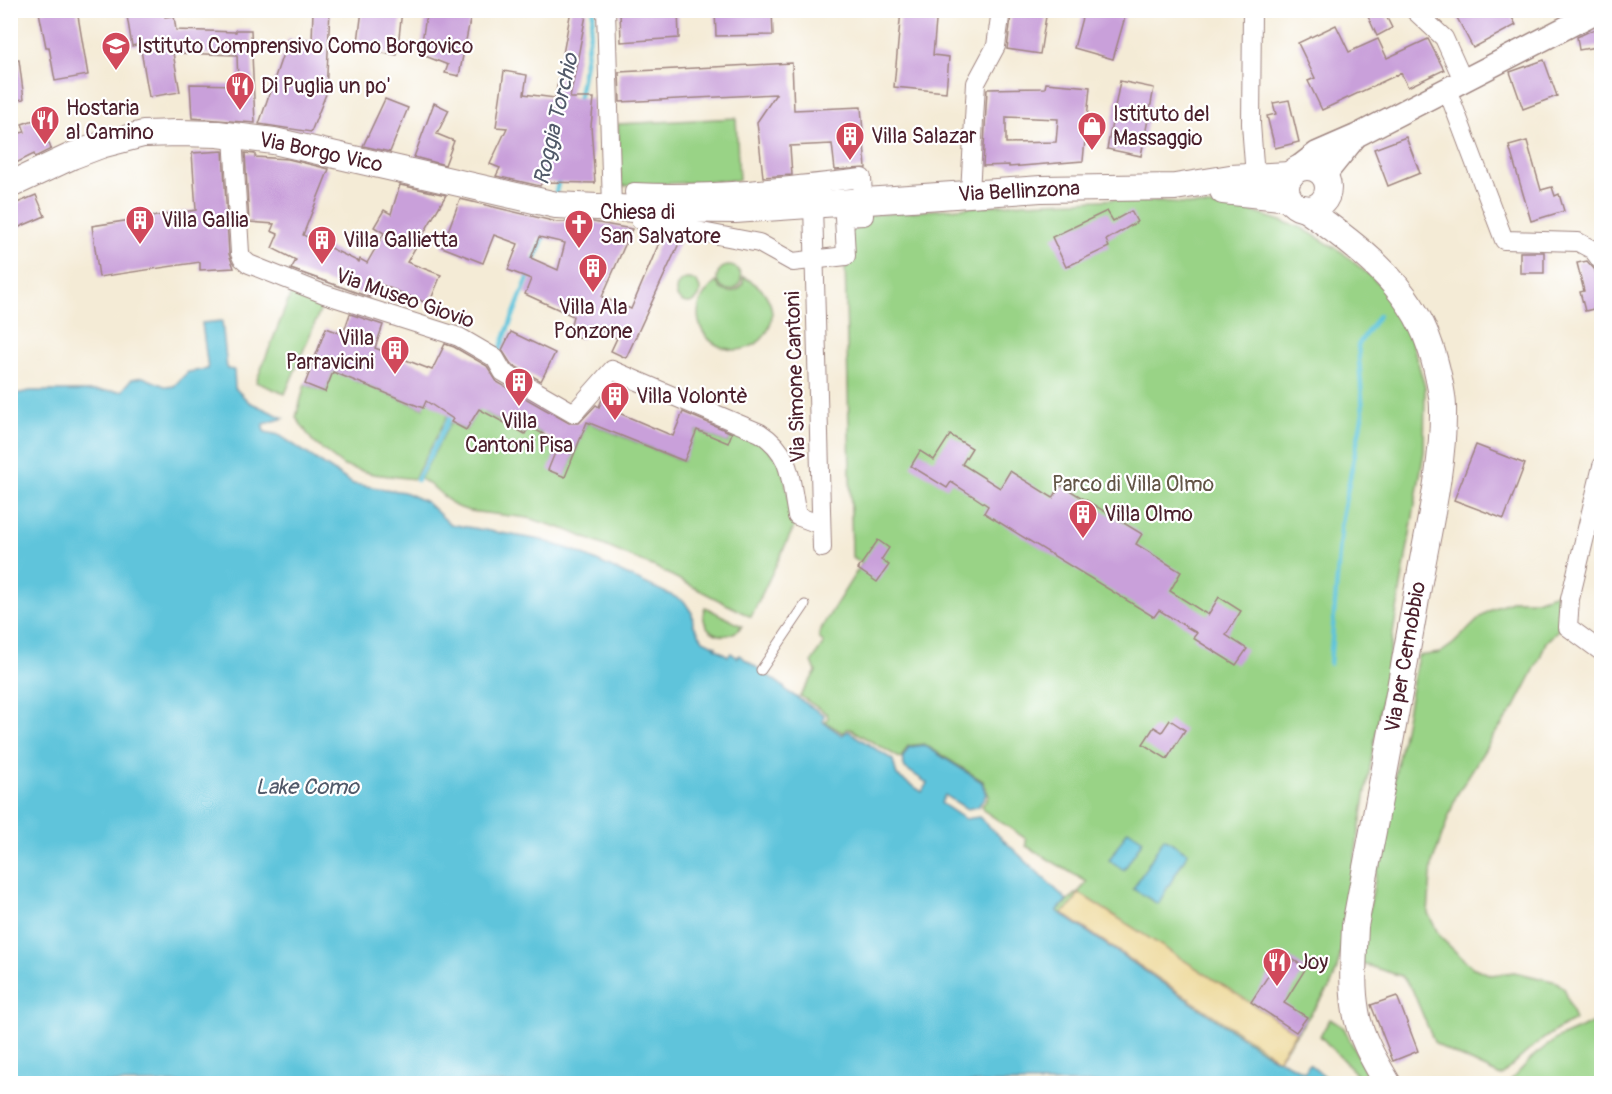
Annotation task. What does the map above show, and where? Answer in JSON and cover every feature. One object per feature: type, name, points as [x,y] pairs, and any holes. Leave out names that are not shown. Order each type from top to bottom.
[{"type":"main road","name":"Via Borgo Vico","points":[[10,185],[72,156],[134,136],[178,133],[274,141],[556,205],[735,210],[813,204]]},
{"type":"main road","points":[[1303,167],[1318,170],[1327,184],[1326,196],[1318,205],[1295,188],[1303,167]]},
{"type":"main road","name":"Via Bellinzona","points":[[1173,184],[1256,177],[1295,188]]},
{"type":"main road","name":"Via Bellinzona","points":[[813,204],[1076,187],[1173,184],[1295,188]]},
{"type":"main road","name":"Via per Cernobbio","points":[[1327,184],[1343,223],[1359,250]]},
{"type":"main road","name":"Via per Cernobbio","points":[[1295,188],[1329,225],[1377,264],[1406,297],[1430,345],[1443,405],[1440,453],[1409,641],[1355,926],[1356,1012],[1368,1046],[1388,1083]]},
{"type":"street","points":[[606,10],[612,207]]},
{"type":"street","points":[[969,193],[976,83],[996,46],[1001,10]]},
{"type":"street","points":[[1252,10],[1251,123],[1256,177]]},
{"type":"street","points":[[1414,10],[1444,38],[1455,85],[1504,240],[1578,242],[1593,250],[1602,262]]},
{"type":"street","points":[[1295,188],[1317,153],[1356,136],[1600,10]]},
{"type":"street","name":"Via Museo Giovio","points":[[233,136],[240,253],[245,261],[324,294],[459,337],[495,358],[503,372],[574,413],[612,370],[760,433],[777,446],[784,455],[797,516],[822,525]]},
{"type":"street","points":[[1327,184],[1328,171],[1356,136]]},
{"type":"street","points":[[862,178],[863,200],[864,216],[844,218],[846,256],[793,262],[759,243],[640,220],[633,192],[677,194],[767,189],[862,178]]},
{"type":"street","name":"Via Simone Cantoni","points":[[813,204],[822,548]]},
{"type":"street","points":[[1602,466],[1570,599],[1568,627],[1602,652]]},
{"type":"lane","points":[[761,670],[805,605]]},
{"type":"green space","points":[[736,118],[739,180],[621,186],[618,124]]},
{"type":"green space","name":"Parco di Villa Olmo","points":[[1123,199],[1244,209],[1302,228],[1342,252],[1383,287],[1408,328],[1425,387],[1424,452],[1339,960],[1330,987],[1278,1059],[1265,1053],[1057,911],[1087,882],[1026,846],[1026,839],[983,810],[982,806],[989,796],[983,781],[924,744],[908,746],[901,758],[850,729],[846,729],[843,733],[825,722],[828,718],[827,714],[800,696],[816,672],[812,661],[824,643],[819,638],[820,630],[862,563],[852,557],[844,217],[1024,203]]},
{"type":"green space","points":[[729,266],[738,269],[741,278],[738,287],[729,290],[720,287],[717,278],[720,269]]},
{"type":"green space","points":[[743,277],[760,288],[769,301],[772,315],[769,328],[761,340],[750,347],[735,350],[719,346],[709,339],[700,326],[698,310],[704,295],[716,282],[721,289],[733,291],[740,288]]},
{"type":"green space","points":[[688,279],[697,282],[700,291],[697,300],[688,303],[679,300],[676,291],[679,282]]},
{"type":"green space","points":[[292,291],[323,304],[285,394],[256,382]]},
{"type":"green space","points":[[341,350],[353,380],[423,408],[430,391],[448,415],[414,479],[373,474],[344,466],[313,442],[296,417],[305,384],[325,392]]},
{"type":"green space","points":[[483,401],[486,413],[524,434],[529,426],[542,434],[539,441],[556,451],[565,476],[587,422],[683,461],[697,430],[728,443],[734,428],[758,439],[782,463],[794,527],[751,617],[655,567],[567,530],[528,518],[469,511],[455,506],[420,479],[451,422],[466,430]]},
{"type":"green space","points":[[1566,590],[1561,627],[1546,642],[1515,707],[1494,735],[1456,796],[1432,864],[1428,913],[1440,937],[1472,967],[1491,975],[1514,972],[1557,982],[1565,990],[1575,1020],[1544,1038],[1501,1076],[1434,1042],[1412,989],[1401,976],[1359,963],[1418,656],[1440,653],[1453,644],[1484,614],[1498,606],[1514,600],[1536,600]]},
{"type":"green space","points":[[705,607],[742,626],[728,635],[714,633],[705,623]]},
{"type":"green space","points":[[1330,1019],[1344,1028],[1371,1083],[1365,1083],[1320,1036]]},
{"type":"green space","points":[[1601,1019],[1601,1083],[1508,1083],[1536,1054],[1558,1038]]},
{"type":"sand","points":[[1079,893],[1296,1032],[1278,1059],[1062,913],[1072,905]]},
{"type":"water","name":"Lake Como","points":[[222,321],[227,369],[234,370],[235,388],[249,402],[284,418],[264,424],[265,432],[279,435],[353,484],[404,492],[426,502],[450,524],[541,540],[575,551],[684,601],[692,613],[693,624],[703,640],[716,646],[715,648],[728,656],[731,653],[738,658],[739,655],[785,690],[824,715],[823,722],[842,735],[848,731],[893,760],[897,776],[922,792],[927,783],[905,768],[902,759],[909,747],[924,745],[982,782],[986,795],[978,807],[967,809],[945,795],[941,803],[965,819],[979,817],[1067,900],[1057,911],[1265,1053],[1305,1072],[1309,1064],[1332,1083],[11,1083],[10,395],[30,391],[122,391],[132,379],[143,377],[167,387],[174,386],[188,372],[208,369],[202,323]]},
{"type":"water","points":[[1128,830],[1143,840],[1124,870],[1109,860]]},
{"type":"water","points":[[1164,838],[1188,853],[1158,904],[1133,889]]},
{"type":"building","points":[[77,10],[88,75],[55,81],[49,47],[46,47],[39,12]]},
{"type":"building","points":[[126,10],[163,10],[165,17],[174,16],[176,30],[236,32],[236,30],[251,30],[255,123],[192,118],[190,84],[238,85],[237,55],[173,53],[180,92],[149,97],[140,44],[132,46]]},
{"type":"building","points":[[313,10],[330,10],[326,94],[311,132],[259,124],[288,39],[312,42]]},
{"type":"building","points":[[362,10],[402,10],[397,55],[357,50]]},
{"type":"building","points":[[427,10],[472,10],[459,76],[445,73],[448,65],[420,54]]},
{"type":"building","points":[[571,10],[587,10],[570,98],[594,98],[591,126],[595,183],[542,182],[540,186],[496,176],[500,168],[490,164],[507,128],[496,127],[504,71],[527,75],[524,94],[555,98]]},
{"type":"building","points":[[620,10],[678,10],[679,38],[621,42]]},
{"type":"building","points":[[715,10],[772,10],[773,35],[716,36]]},
{"type":"building","points":[[901,10],[937,10],[933,55],[949,57],[946,92],[894,87]]},
{"type":"building","points":[[1012,10],[1047,10],[1040,54],[1007,49]]},
{"type":"building","points":[[1084,10],[1127,10],[1113,59],[1074,48]]},
{"type":"building","points":[[1365,10],[1383,10],[1392,28],[1377,36]]},
{"type":"building","points":[[1453,10],[1508,10],[1516,25],[1473,48]]},
{"type":"building","points":[[1336,25],[1349,52],[1378,39],[1387,58],[1428,39],[1444,70],[1408,87],[1401,73],[1322,110],[1308,81],[1315,78],[1298,43]]},
{"type":"building","points":[[1602,28],[1602,46],[1579,50],[1577,37]]},
{"type":"building","points":[[10,60],[19,60],[24,99],[10,101]]},
{"type":"building","points":[[1544,60],[1557,96],[1523,109],[1510,72]]},
{"type":"building","points":[[792,63],[794,110],[861,107],[866,168],[835,170],[832,144],[790,146],[792,175],[763,177],[757,122],[776,94],[620,102],[619,72]]},
{"type":"building","points":[[1120,81],[1154,88],[1141,156],[1107,149]]},
{"type":"building","points":[[1046,83],[1090,87],[1083,161],[1009,167],[1009,165],[983,166],[987,89],[1045,88]],"holes":[[[1006,117],[1058,119],[1056,142],[1006,143]]]},
{"type":"building","points":[[385,99],[408,108],[390,152],[363,146]]},
{"type":"building","points":[[1289,100],[1299,142],[1275,148],[1267,116],[1276,114],[1273,103]]},
{"type":"building","points":[[434,103],[449,110],[437,134],[454,141],[445,165],[414,157]]},
{"type":"building","points":[[40,118],[51,149],[35,157],[34,154],[10,166],[10,135],[25,132],[22,124]]},
{"type":"building","points":[[1406,137],[1420,173],[1388,186],[1374,149]]},
{"type":"building","points":[[1527,141],[1541,190],[1552,187],[1555,196],[1559,194],[1564,211],[1531,221],[1509,146]]},
{"type":"building","points":[[223,151],[229,254],[234,268],[200,270],[200,262],[99,277],[92,226],[196,210],[192,153]]},
{"type":"building","points":[[245,153],[255,154],[255,157],[288,159],[329,169],[303,235],[359,262],[360,259],[367,263],[384,233],[374,227],[384,210],[391,214],[400,185],[446,195],[407,262],[441,275],[429,304],[377,283],[369,297],[291,269],[296,260],[272,248],[278,234],[271,231],[274,224],[249,222]]},
{"type":"building","points":[[36,195],[45,216],[10,231],[10,206]]},
{"type":"building","points":[[460,199],[557,222],[593,222],[632,229],[602,297],[631,309],[662,236],[681,239],[626,358],[611,351],[617,338],[588,325],[582,339],[569,333],[573,316],[525,294],[531,279],[508,270],[518,244],[494,235],[483,263],[442,247]],"holes":[[[539,237],[565,243],[558,270],[531,258]]]},
{"type":"building","points":[[1107,211],[1113,221],[1131,211],[1137,222],[1106,240],[1109,247],[1066,267],[1052,237]]},
{"type":"building","points":[[1520,252],[1544,252],[1544,273],[1520,273]]},
{"type":"building","points":[[1587,261],[1595,270],[1602,297],[1602,307],[1585,311],[1580,292],[1584,291],[1577,263]]},
{"type":"building","points":[[350,314],[383,325],[375,348],[432,370],[445,344],[454,347],[487,366],[497,382],[569,423],[579,423],[596,405],[599,407],[603,397],[615,384],[629,389],[619,413],[673,436],[683,412],[732,433],[728,443],[697,430],[684,461],[587,422],[565,477],[548,470],[559,443],[529,426],[525,434],[479,409],[466,430],[451,422],[453,419],[426,401],[423,408],[333,372],[325,392],[305,384],[326,328],[343,334]]},
{"type":"building","points":[[511,332],[555,353],[541,381],[511,364],[502,350]]},
{"type":"building","name":"Villa Olmo","points":[[950,435],[972,448],[962,464],[1000,488],[1010,471],[1053,498],[1061,485],[1142,534],[1136,544],[1181,572],[1170,591],[1208,615],[1219,597],[1241,611],[1226,635],[1247,649],[1236,665],[1193,638],[1197,633],[1159,610],[1154,617],[984,513],[988,506],[951,482],[947,488],[911,466],[920,451],[934,460]]},
{"type":"building","points":[[1476,445],[1525,464],[1504,519],[1454,500]]},
{"type":"building","points":[[878,540],[889,548],[881,560],[889,565],[877,582],[858,569]]},
{"type":"building","points":[[1170,720],[1185,730],[1167,759],[1143,744],[1154,727],[1162,732]]},
{"type":"building","name":"Joy","points":[[1283,953],[1306,968],[1284,1003],[1307,1017],[1296,1032],[1251,1002]]},
{"type":"building","points":[[1397,996],[1418,1051],[1393,1061],[1371,1005]]},
{"type":"waterway","name":"Roggia Torchio","points":[[578,102],[594,10]]},
{"type":"waterway","name":"Roggia Torchio","points":[[555,197],[559,178]]},
{"type":"waterway","name":"Roggia Torchio","points":[[533,265],[545,234]]},
{"type":"waterway","name":"Roggia Torchio","points":[[498,354],[530,273]]},
{"type":"waterway","points":[[1330,664],[1342,517],[1363,413],[1358,345],[1379,315]]},
{"type":"waterway","name":"Roggia Torchio","points":[[417,480],[452,414]]},
{"type":"place","name":"Istituto Comprensivo Como Borgovico","points":[[116,72]]},
{"type":"place","name":"Di Puglia un po'","points":[[240,112]]},
{"type":"place","name":"Hostaria al Camino","points":[[45,146]]},
{"type":"place","name":"Istituto del Massaggio","points":[[1092,152]]},
{"type":"place","name":"Villa Salazar","points":[[850,162]]},
{"type":"place","name":"Villa Gallia","points":[[140,246]]},
{"type":"place","name":"Chiesa di San Salvatore","points":[[579,250]]},
{"type":"place","name":"Villa Gallietta","points":[[322,266]]},
{"type":"place","name":"Villa Ala Ponzone","points":[[593,294]]},
{"type":"place","name":"Villa Parravicini","points":[[395,376]]},
{"type":"place","name":"Villa Cantoni Pisa","points":[[519,408]]},
{"type":"place","name":"Villa Volontè","points":[[615,422]]},
{"type":"place","name":"Villa Olmo","points":[[1083,540]]},
{"type":"place","name":"Joy","points":[[1277,988]]}]
